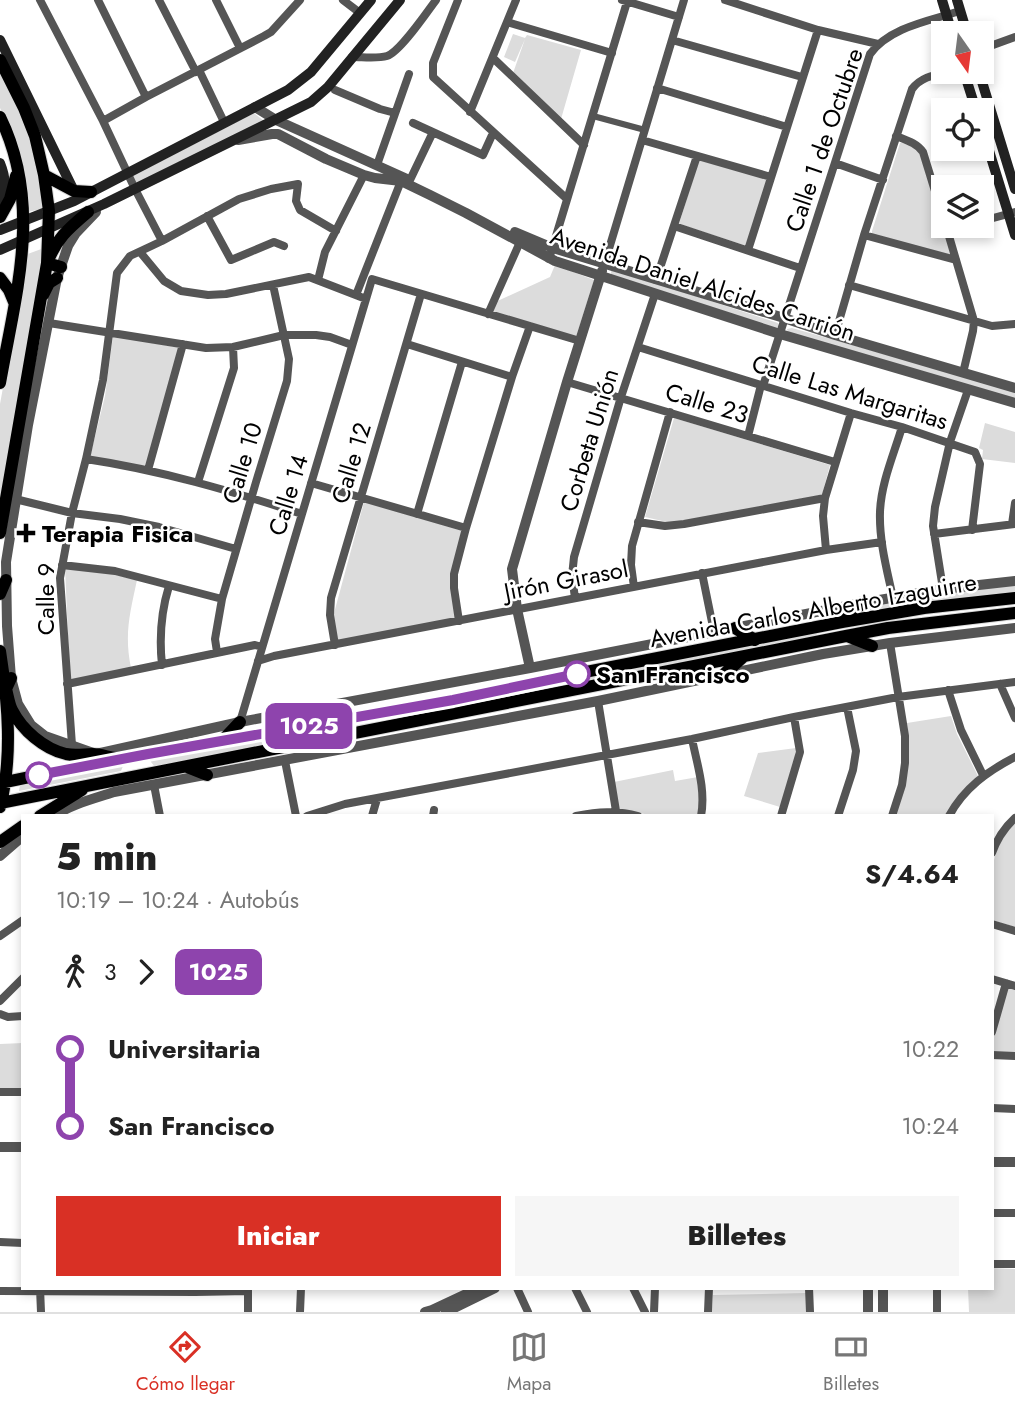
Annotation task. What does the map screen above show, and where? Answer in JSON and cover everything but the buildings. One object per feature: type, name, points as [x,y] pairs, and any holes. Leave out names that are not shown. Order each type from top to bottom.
[{"type":"main road","points":[[0,230],[74,201],[288,90],[311,72],[371,0]]},
{"type":"main road","points":[[0,250],[120,197],[311,102],[328,87],[400,0]]},
{"type":"main road","points":[[942,0],[949,21]]},
{"type":"main road","points":[[0,40],[5,64],[37,142],[49,211],[47,263],[38,304],[37,348],[0,533]]},
{"type":"main road","points":[[5,64],[74,191]]},
{"type":"main road","points":[[983,84],[1015,189]]},
{"type":"main road","points":[[0,117],[17,165],[23,221],[23,241],[0,383]]},
{"type":"main road","points":[[994,161],[1012,213],[1015,235]]},
{"type":"main road","points":[[0,163],[6,182],[0,201]]},
{"type":"main road","points":[[0,217],[14,187],[17,165]]},
{"type":"main road","points":[[44,175],[74,191],[91,192]]},
{"type":"main road","points":[[113,182],[120,197]]},
{"type":"main road","points":[[47,263],[62,235],[88,212]]},
{"type":"main road","points":[[38,304],[49,283],[59,272],[47,263]]},
{"type":"main road","points":[[0,278],[14,303]]},
{"type":"main road","points":[[0,594],[6,580]]},
{"type":"main road","name":"Avenida Carlos Alberto Izaguirre","points":[[2,783],[453,700],[842,622],[925,608],[1015,598]]},
{"type":"main road","points":[[842,622],[862,603]]},
{"type":"main road","points":[[925,608],[922,616],[927,624]]},
{"type":"main road","name":"Avenida Carlos Alberto Izaguirre","points":[[0,804],[127,777],[154,779],[186,767],[822,640],[888,628],[1015,613]]},
{"type":"main road","points":[[821,626],[825,635],[822,640]]},
{"type":"main road","points":[[735,628],[755,639]]},
{"type":"main road","points":[[846,636],[872,646]]},
{"type":"main road","points":[[0,651],[12,709],[22,725],[39,741],[54,750],[79,756],[96,754],[121,759],[128,763],[127,777]]},
{"type":"main road","points":[[722,676],[743,656]]},
{"type":"main road","points":[[0,804],[8,744],[8,684]]},
{"type":"main road","points":[[453,700],[449,709],[456,714]]},
{"type":"main road","points":[[222,741],[240,722]]},
{"type":"main road","points":[[330,751],[343,736]]},
{"type":"main road","points":[[78,767],[96,754]]},
{"type":"main road","points":[[148,754],[146,766],[154,779]]},
{"type":"main road","points":[[186,767],[207,775]]},
{"type":"main road","points":[[47,814],[92,784]]},
{"type":"main road","points":[[0,842],[21,827]]},
{"type":"street","points":[[40,0],[162,241]]},
{"type":"street","points":[[97,0],[146,97]]},
{"type":"street","points":[[159,0],[224,122]]},
{"type":"street","points":[[216,0],[240,48]]},
{"type":"street","points":[[103,121],[271,32],[300,0]]},
{"type":"street","points":[[344,0],[360,13]]},
{"type":"street","points":[[352,57],[386,57],[392,54],[436,0]]},
{"type":"street","points":[[458,0],[433,64],[433,76],[567,199]]},
{"type":"street","points":[[470,112],[516,0]]},
{"type":"street","points":[[530,668],[517,609],[512,569],[684,0]]},
{"type":"street","points":[[725,0],[818,30],[878,44]]},
{"type":"street","points":[[549,259],[612,53],[625,1],[678,17]]},
{"type":"street","name":"Calle 1 de Octubre","points":[[748,436],[762,385],[870,54],[889,35],[947,15],[959,6]]},
{"type":"street","points":[[507,22],[612,53]]},
{"type":"street","points":[[748,250],[818,30]]},
{"type":"street","points":[[994,45],[1015,37]]},
{"type":"street","points":[[672,40],[802,77]]},
{"type":"street","points":[[493,58],[583,145]]},
{"type":"street","points":[[377,164],[409,74]]},
{"type":"street","points":[[835,335],[864,235],[912,89],[917,82],[931,76]]},
{"type":"street","points":[[657,88],[787,127]]},
{"type":"street","points":[[335,90],[395,113]]},
{"type":"street","name":"Avenida Daniel Alcides Carrión","points":[[255,107],[276,120],[377,164],[549,259],[780,334],[1015,402]]},
{"type":"street","points":[[593,116],[645,130]]},
{"type":"street","points":[[413,123],[483,155],[493,133]]},
{"type":"street","points":[[356,295],[405,181],[433,132]]},
{"type":"street","name":"Avenida Daniel Alcides Carrión","points":[[231,142],[278,134],[364,175],[405,181],[553,248],[1015,388]]},
{"type":"street","points":[[896,136],[920,148],[931,178]]},
{"type":"street","points":[[642,140],[771,177]]},
{"type":"street","points":[[656,280],[697,156]]},
{"type":"street","points":[[835,163],[883,180]]},
{"type":"street","points":[[318,280],[325,252],[364,175]]},
{"type":"street","name":"Calle 9","points":[[69,744],[60,578],[103,380],[117,273],[130,256],[239,200],[271,189],[298,184],[296,201],[300,210],[336,231]]},
{"type":"street","points":[[96,754],[46,736],[31,725],[8,684],[6,562],[37,348],[49,323],[59,272],[68,246],[76,233],[104,204]]},
{"type":"street","points":[[994,218],[1012,213]]},
{"type":"street","points":[[207,216],[231,260],[274,242],[284,246]]},
{"type":"street","points":[[674,226],[800,268]]},
{"type":"street","points":[[864,235],[956,261]]},
{"type":"street","points":[[950,238],[974,321],[963,373]]},
{"type":"street","points":[[488,314],[520,242]]},
{"type":"street","points":[[140,252],[164,281],[181,291],[208,295],[226,294],[309,277],[366,299]]},
{"type":"street","name":"Calle 14","points":[[240,722],[372,279],[421,294]]},
{"type":"street","name":"Calle 10","points":[[217,652],[215,639],[222,599],[287,381],[289,359],[273,285]]},
{"type":"street","points":[[849,285],[992,326],[1015,324]]},
{"type":"street","points":[[421,294],[580,341]]},
{"type":"street","name":"Calle 12","points":[[335,645],[330,615],[331,598],[421,294]]},
{"type":"street","name":"Corbeta Unión","points":[[575,598],[572,576],[574,557],[654,294]]},
{"type":"street","points":[[49,323],[206,348],[233,347],[284,335],[330,337],[352,345]]},
{"type":"street","points":[[459,621],[454,574],[512,377],[530,326]]},
{"type":"street","points":[[148,470],[183,344]]},
{"type":"street","points":[[407,344],[512,377]]},
{"type":"street","points":[[198,482],[234,368],[233,347]]},
{"type":"street","name":"Calle Las Margaritas","points":[[638,347],[902,427],[975,452],[980,464],[972,530]]},
{"type":"street","points":[[416,513],[462,362]]},
{"type":"street","name":"Calle 23","points":[[567,382],[835,462]]},
{"type":"street","points":[[943,589],[934,534],[935,507],[950,442],[968,390]]},
{"type":"street","points":[[634,587],[632,546],[670,412]]},
{"type":"street","points":[[826,550],[823,516],[825,498],[851,413]]},
{"type":"street","points":[[893,598],[882,542],[880,511],[883,490],[902,427]]},
{"type":"street","points":[[86,459],[198,482],[302,514]]},
{"type":"street","points":[[311,483],[466,528]]},
{"type":"street","points":[[638,522],[665,526],[684,524],[825,498]]},
{"type":"street","points":[[15,499],[72,513],[133,522],[236,549]]},
{"type":"street","points":[[934,534],[1013,524],[1015,503]]},
{"type":"street","name":"Jirón Girasol","points":[[258,661],[702,573],[882,542]]},
{"type":"street","points":[[62,565],[115,571],[222,599]]},
{"type":"street","points":[[702,573],[714,632]]},
{"type":"street","name":"Avenida Carlos Alberto Izaguirre","points":[[96,754],[240,722],[862,603],[943,589],[1015,581]]},
{"type":"street","points":[[162,665],[161,625],[169,586]]},
{"type":"street","name":"Avenida Carlos Alberto Izaguirre","points":[[47,814],[154,779],[207,775],[285,761],[598,701],[823,654],[1015,628]]},
{"type":"street","points":[[890,643],[905,736],[902,785],[893,814]]},
{"type":"street","points":[[67,684],[217,652],[255,645],[262,647]]},
{"type":"street","points":[[313,814],[345,804],[692,739],[898,697],[1015,682]]},
{"type":"street","points":[[1000,684],[1015,718]]},
{"type":"street","points":[[948,690],[961,730],[983,775]]},
{"type":"street","points":[[598,701],[616,811]]},
{"type":"street","points":[[839,814],[853,770],[856,751],[847,707]]},
{"type":"street","points":[[781,814],[800,752],[794,717]]},
{"type":"street","points":[[692,739],[701,781],[701,814]]},
{"type":"street","points":[[951,814],[962,795],[983,775],[1015,757]]},
{"type":"street","points":[[285,761],[296,814]]},
{"type":"street","points":[[154,779],[160,814]]},
{"type":"street","points":[[373,814],[377,799]]},
{"type":"street","points":[[586,814],[616,811],[629,814]]},
{"type":"street","points":[[994,847],[1004,829],[1015,818]]},
{"type":"street","points":[[0,856],[21,838]]},
{"type":"street","points":[[0,936],[21,921]]},
{"type":"street","points":[[994,925],[1015,931]]},
{"type":"street","points":[[0,1001],[21,980]]},
{"type":"street","points":[[994,980],[1011,985],[994,1027]]},
{"type":"street","points":[[0,1014],[8,1017],[21,1016]]},
{"type":"street","points":[[994,1055],[1015,1056]]},
{"type":"street","points":[[0,1092],[21,1092]]},
{"type":"street","points":[[994,1108],[1015,1109]]},
{"type":"street","points":[[0,1147],[21,1147]]},
{"type":"street","points":[[994,1162],[1015,1162]]},
{"type":"street","points":[[994,1213],[1015,1213]]},
{"type":"street","points":[[0,1242],[21,1242]]},
{"type":"street","points":[[994,1264],[1015,1264]]},
{"type":"street","points":[[40,1290],[41,1312]]},
{"type":"street","points":[[0,1292],[195,1290]]},
{"type":"street","points":[[248,1290],[248,1312]]},
{"type":"street","points":[[300,1312],[301,1290]]},
{"type":"street","points":[[425,1312],[462,1296],[487,1290]]},
{"type":"street","points":[[518,1290],[528,1312]]},
{"type":"street","points":[[576,1290],[587,1312]]},
{"type":"street","points":[[634,1290],[645,1312]]},
{"type":"street","points":[[654,1290],[654,1312]]},
{"type":"street","points":[[708,1312],[709,1290]]},
{"type":"street","points":[[809,1290],[810,1312]]},
{"type":"street","points":[[868,1290],[868,1312]]},
{"type":"street","points":[[883,1290],[883,1312]]},
{"type":"street","points":[[937,1290],[937,1312]]},
{"type":"street","points":[[446,1312],[462,1296]]},
{"type":"shaded area","points":[[513,34],[525,38],[527,35],[581,50],[561,119],[512,76],[525,39],[515,62],[504,57]]},
{"type":"shaded area","points":[[0,71],[31,135],[46,208],[28,212],[14,138],[0,108]]},
{"type":"shaded area","points":[[254,113],[264,121],[137,185],[132,176]]},
{"type":"shaded area","points":[[900,143],[914,146],[925,165],[931,182],[931,238],[947,238],[951,255],[872,235]]},
{"type":"shaded area","points":[[699,160],[768,179],[747,246],[679,224]]},
{"type":"shaded area","points":[[44,248],[0,506],[0,404],[25,255]]},
{"type":"shaded area","points":[[555,265],[594,280],[576,337],[489,311],[491,304],[550,277]]},
{"type":"shaded area","points":[[616,270],[778,323],[779,326],[775,329],[611,275],[611,271]]},
{"type":"shaded area","points":[[792,328],[1015,391],[1015,399],[788,333],[787,329]]},
{"type":"shaded area","points":[[113,336],[181,348],[146,467],[90,457],[105,396]]},
{"type":"shaded area","points":[[674,418],[830,465],[822,495],[671,523],[645,517]]},
{"type":"shaded area","points":[[985,423],[1015,432],[1015,463],[982,459],[983,450],[979,448]]},
{"type":"shaded area","points":[[364,502],[464,529],[450,579],[457,616],[454,620],[338,641],[333,617]]},
{"type":"shaded area","points":[[65,568],[137,580],[128,634],[131,668],[70,681]]},
{"type":"shaded area","points":[[1015,584],[1015,594],[855,616],[867,606],[943,592]]},
{"type":"shaded area","points":[[816,631],[817,637],[581,684],[579,677]]},
{"type":"shaded area","points":[[443,708],[444,710],[155,767],[151,762],[152,758]]},
{"type":"shaded area","points":[[951,716],[978,776],[948,814],[896,814],[908,759],[907,723]]},
{"type":"shaded area","points":[[796,748],[795,761],[780,807],[744,796],[758,753]]},
{"type":"shaded area","points":[[119,763],[123,766],[121,771],[19,791],[20,785]]},
{"type":"shaded area","points":[[673,770],[675,781],[698,777],[698,814],[645,814],[618,809],[614,782]]},
{"type":"shaded area","points":[[1015,822],[1015,927],[994,921],[994,862],[999,845]]},
{"type":"shaded area","points":[[1008,988],[1015,990],[1015,1052],[994,1052],[994,1029]]},
{"type":"shaded area","points":[[21,1043],[21,1090],[0,1089],[0,1044]]},
{"type":"shaded area","points":[[994,1268],[1015,1269],[1015,1312],[969,1312],[968,1290],[994,1290]]},
{"type":"shaded area","points":[[807,1293],[808,1312],[712,1312],[713,1295]]},
{"type":"bus line","name":"1025","points":[[39,775],[453,700],[577,674]]},
{"type":"place","name":"Terapia Fisica","points":[[26,533]]},
{"type":"place","name":"San Francisco","points":[[577,674]]}]
